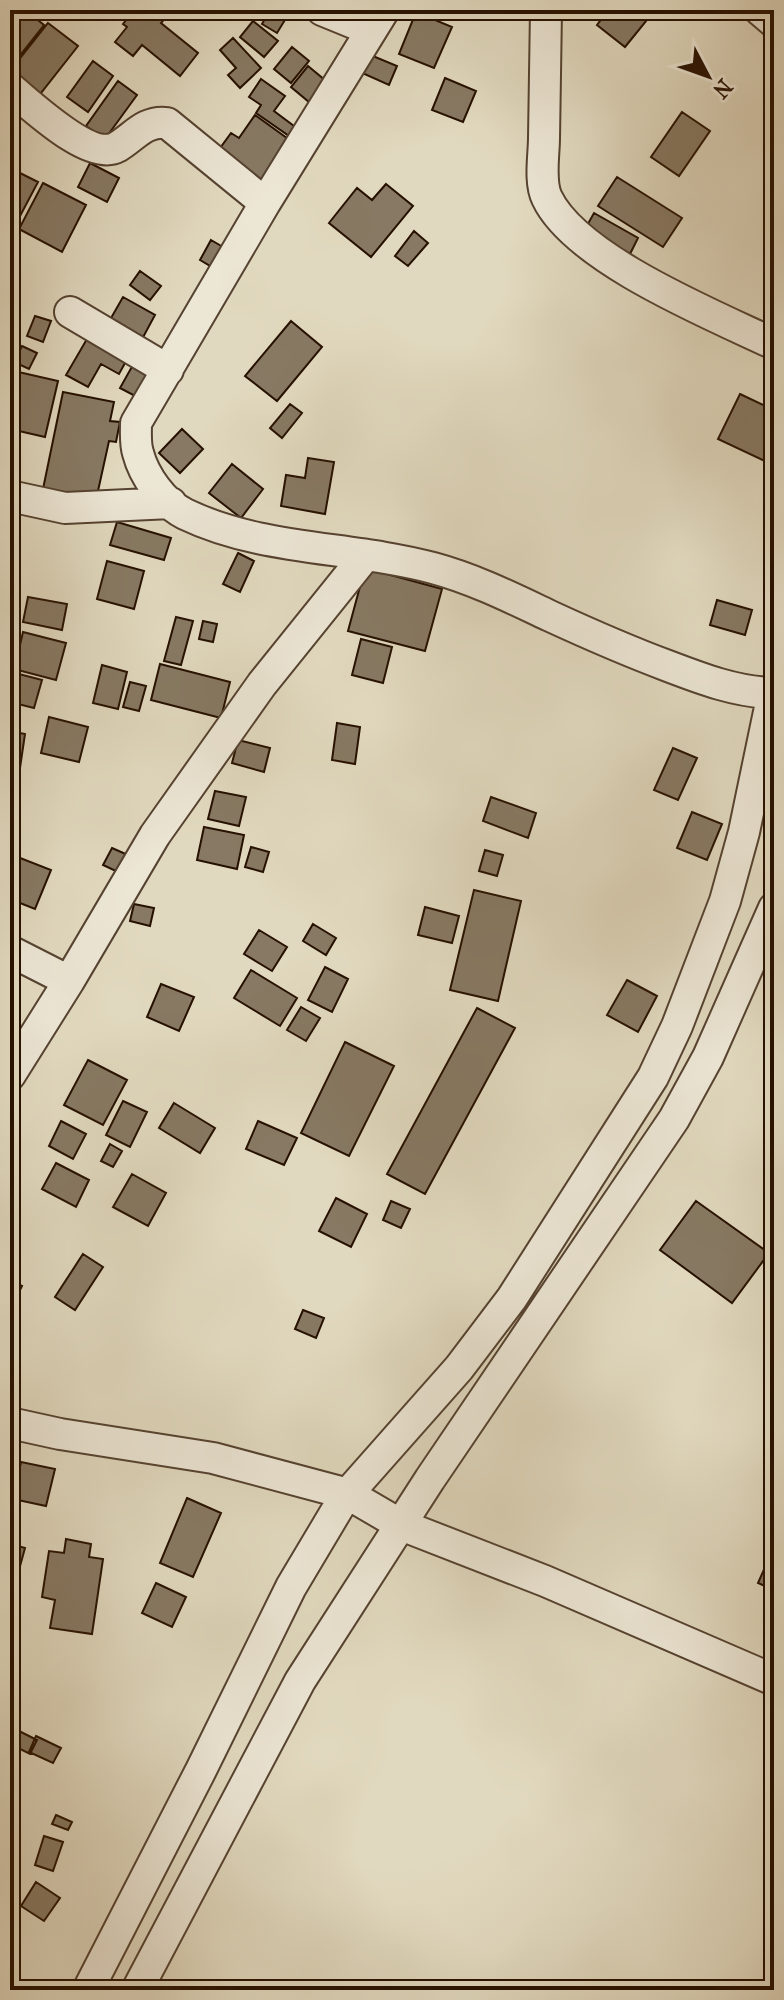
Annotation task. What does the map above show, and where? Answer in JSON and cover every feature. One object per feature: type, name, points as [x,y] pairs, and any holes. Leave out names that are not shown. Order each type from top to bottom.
[{"type":"street","points":[[88,1990],[291,1587],[348,1494],[459,1368],[512,1298],[653,1077],[677,1026],[725,901],[750,809],[773,690],[755,692],[697,677],[478,583],[432,568],[252,538],[182,513],[146,474],[137,450],[136,423],[265,203],[378,20],[322,10]]},
{"type":"street","points":[[546,10],[545,196],[580,239],[606,256],[697,307],[774,344]]},
{"type":"street","points":[[760,10],[774,22]]},
{"type":"street","points":[[10,88],[62,130],[90,147],[106,151],[148,125],[167,123],[265,203]]},
{"type":"street","points":[[70,312],[168,370]]},
{"type":"street","points":[[10,496],[65,508],[171,503]]},
{"type":"street","points":[[10,1075],[155,835],[262,684],[365,556]]},
{"type":"street","points":[[137,1990],[300,1681],[674,1119],[708,1057],[774,908]]},
{"type":"street","points":[[10,951],[69,981]]},
{"type":"street","points":[[10,1423],[213,1458],[348,1494],[401,1525],[545,1581],[774,1680]]},
{"type":"building","points":[[25,10],[44,25],[10,68],[10,28]]},
{"type":"building","points":[[134,10],[172,10],[161,23],[198,53],[180,76],[142,45],[133,56],[115,42],[127,27],[123,24]]},
{"type":"building","points":[[270,10],[291,10],[277,33],[262,24]]},
{"type":"building","points":[[608,10],[655,10],[625,47],[597,25]]},
{"type":"building","points":[[416,12],[452,27],[434,68],[399,54]]},
{"type":"building","points":[[253,21],[278,41],[264,57],[240,37]]},
{"type":"building","points":[[48,23],[78,46],[37,98],[10,77],[10,71]]},
{"type":"building","points":[[233,38],[261,68],[240,88],[228,75],[236,68],[220,50]]},
{"type":"building","points":[[292,47],[309,61],[291,83],[274,69]]},
{"type":"building","points":[[368,54],[397,66],[389,85],[360,72]]},
{"type":"building","points":[[93,61],[113,76],[88,112],[67,97]]},
{"type":"building","points":[[308,66],[326,81],[309,102],[291,87]]},
{"type":"building","points":[[445,78],[476,91],[463,122],[432,110]]},
{"type":"building","points":[[261,79],[285,96],[274,111],[298,129],[292,138],[256,113],[261,105],[249,97]]},
{"type":"building","points":[[118,81],[137,95],[105,139],[86,126]]},
{"type":"building","points":[[682,112],[710,131],[679,176],[651,157]]},
{"type":"building","points":[[255,115],[291,141],[258,186],[215,155],[231,133],[239,138]]},
{"type":"building","points":[[90,163],[119,178],[107,202],[78,187]]},
{"type":"building","points":[[18,172],[38,182],[10,235],[10,187]]},
{"type":"building","points":[[617,177],[682,218],[663,247],[598,206]]},
{"type":"building","points":[[43,183],[86,205],[62,252],[19,229]]},
{"type":"building","points":[[386,184],[413,206],[371,257],[329,223],[357,188],[372,200]]},
{"type":"building","points":[[594,213],[638,238],[630,254],[585,229]]},
{"type":"building","points":[[414,231],[428,243],[408,266],[395,256]]},
{"type":"building","points":[[211,240],[223,247],[212,267],[200,260]]},
{"type":"building","points":[[140,271],[161,286],[150,300],[130,285]]},
{"type":"building","points":[[123,297],[155,315],[140,343],[107,325]]},
{"type":"building","points":[[35,316],[51,321],[43,342],[27,336]]},
{"type":"building","points":[[291,321],[322,347],[277,401],[245,376]]},
{"type":"building","points":[[91,332],[130,354],[119,374],[101,364],[88,387],[66,375]]},
{"type":"building","points":[[22,346],[37,353],[29,369],[14,362]]},
{"type":"building","points":[[134,363],[149,371],[135,396],[120,388]]},
{"type":"building","points":[[14,371],[58,381],[45,437],[10,429],[10,385]]},
{"type":"building","points":[[63,392],[114,402],[110,421],[120,422],[116,442],[109,441],[96,500],[43,489]]},
{"type":"building","points":[[740,394],[774,410],[774,454],[769,463],[718,439]]},
{"type":"building","points":[[290,404],[302,413],[282,438],[270,428]]},
{"type":"building","points":[[182,429],[203,449],[180,473],[159,453]]},
{"type":"building","points":[[308,458],[334,462],[325,514],[281,506],[286,475],[305,478]]},
{"type":"building","points":[[232,464],[263,489],[241,518],[209,493]]},
{"type":"building","points":[[117,522],[171,538],[164,560],[110,545]]},
{"type":"building","points":[[238,553],[254,561],[240,592],[223,584]]},
{"type":"building","points":[[107,561],[144,571],[134,609],[97,599]]},
{"type":"building","points":[[365,568],[442,589],[425,651],[348,631]]},
{"type":"building","points":[[28,597],[67,604],[62,630],[23,622]]},
{"type":"building","points":[[717,600],[752,610],[745,635],[710,625]]},
{"type":"building","points":[[176,617],[193,621],[181,665],[164,661]]},
{"type":"building","points":[[203,621],[217,624],[213,642],[199,639]]},
{"type":"building","points":[[23,632],[66,643],[56,680],[10,668],[10,642],[20,645]]},
{"type":"building","points":[[361,639],[392,647],[383,683],[352,675]]},
{"type":"building","points":[[160,664],[230,682],[221,718],[151,700]]},
{"type":"building","points":[[102,665],[127,672],[118,709],[93,703]]},
{"type":"building","points":[[15,673],[42,680],[34,708],[10,702],[10,680],[13,681]]},
{"type":"building","points":[[130,682],[146,686],[139,711],[123,707]]},
{"type":"building","points":[[49,717],[88,727],[79,762],[41,753]]},
{"type":"building","points":[[337,723],[360,727],[355,764],[332,760]]},
{"type":"building","points":[[10,731],[25,734],[20,768],[10,766]]},
{"type":"building","points":[[238,740],[270,748],[264,772],[232,763]]},
{"type":"building","points":[[673,748],[697,758],[678,800],[654,790]]},
{"type":"building","points":[[215,791],[246,797],[239,826],[208,819]]},
{"type":"building","points":[[491,797],[536,813],[528,838],[483,821]]},
{"type":"building","points":[[692,812],[722,824],[707,860],[677,848]]},
{"type":"building","points":[[204,827],[244,835],[237,869],[197,860]]},
{"type":"building","points":[[251,847],[269,852],[263,872],[245,867]]},
{"type":"building","points":[[112,848],[128,855],[120,873],[103,865]]},
{"type":"building","points":[[485,850],[503,855],[497,876],[479,871]]},
{"type":"building","points":[[15,856],[51,870],[35,909],[10,899],[10,869]]},
{"type":"building","points":[[474,890],[521,901],[498,1001],[450,990]]},
{"type":"building","points":[[134,904],[154,908],[150,926],[130,921]]},
{"type":"building","points":[[425,907],[459,916],[452,943],[418,935]]},
{"type":"building","points":[[313,924],[336,938],[326,955],[303,941]]},
{"type":"building","points":[[259,930],[287,947],[272,971],[244,954]]},
{"type":"building","points":[[325,967],[348,979],[332,1012],[308,1000]]},
{"type":"building","points":[[251,970],[297,998],[280,1026],[234,998]]},
{"type":"building","points":[[627,980],[657,996],[638,1032],[607,1015]]},
{"type":"building","points":[[161,984],[194,997],[179,1031],[147,1017]]},
{"type":"building","points":[[301,1007],[320,1018],[306,1041],[287,1030]]},
{"type":"building","points":[[477,1008],[515,1028],[425,1194],[387,1174]]},
{"type":"building","points":[[345,1042],[394,1066],[349,1156],[301,1133]]},
{"type":"building","points":[[88,1060],[127,1080],[103,1125],[64,1105]]},
{"type":"building","points":[[123,1101],[147,1112],[130,1147],[106,1135]]},
{"type":"building","points":[[174,1103],[215,1128],[200,1153],[159,1128]]},
{"type":"building","points":[[61,1121],[86,1134],[73,1159],[49,1146]]},
{"type":"building","points":[[258,1121],[297,1138],[284,1165],[246,1149]]},
{"type":"building","points":[[110,1144],[122,1151],[113,1167],[101,1161]]},
{"type":"building","points":[[56,1163],[89,1180],[76,1207],[42,1189]]},
{"type":"building","points":[[132,1174],[166,1193],[148,1226],[113,1207]]},
{"type":"building","points":[[336,1198],[367,1214],[351,1247],[319,1231]]},
{"type":"building","points":[[391,1201],[410,1209],[401,1228],[383,1220]]},
{"type":"building","points":[[696,1201],[769,1253],[732,1303],[660,1250]]},
{"type":"building","points":[[83,1254],[103,1267],[75,1310],[55,1297]]},
{"type":"building","points":[[10,1280],[22,1286],[10,1310]]},
{"type":"building","points":[[303,1310],[324,1318],[316,1338],[295,1329]]},
{"type":"building","points":[[21,1462],[55,1469],[46,1506],[13,1499]]},
{"type":"building","points":[[187,1498],[221,1513],[193,1577],[160,1563]]},
{"type":"building","points":[[66,1539],[91,1544],[89,1557],[103,1559],[92,1634],[50,1628],[55,1600],[42,1597],[49,1551],[64,1553]]},
{"type":"building","points":[[10,1544],[25,1548],[16,1581],[10,1579]]},
{"type":"building","points":[[769,1558],[774,1560],[774,1590],[758,1583]]},
{"type":"building","points":[[156,1583],[186,1597],[172,1627],[142,1613]]},
{"type":"building","points":[[15,1729],[37,1740],[30,1754],[10,1744]]},
{"type":"building","points":[[36,1736],[61,1748],[53,1763],[29,1752]]},
{"type":"building","points":[[56,1815],[72,1822],[68,1830],[52,1824]]},
{"type":"building","points":[[44,1836],[63,1842],[53,1871],[35,1865]]},
{"type":"building","points":[[36,1882],[60,1898],[44,1921],[21,1906]]}]
